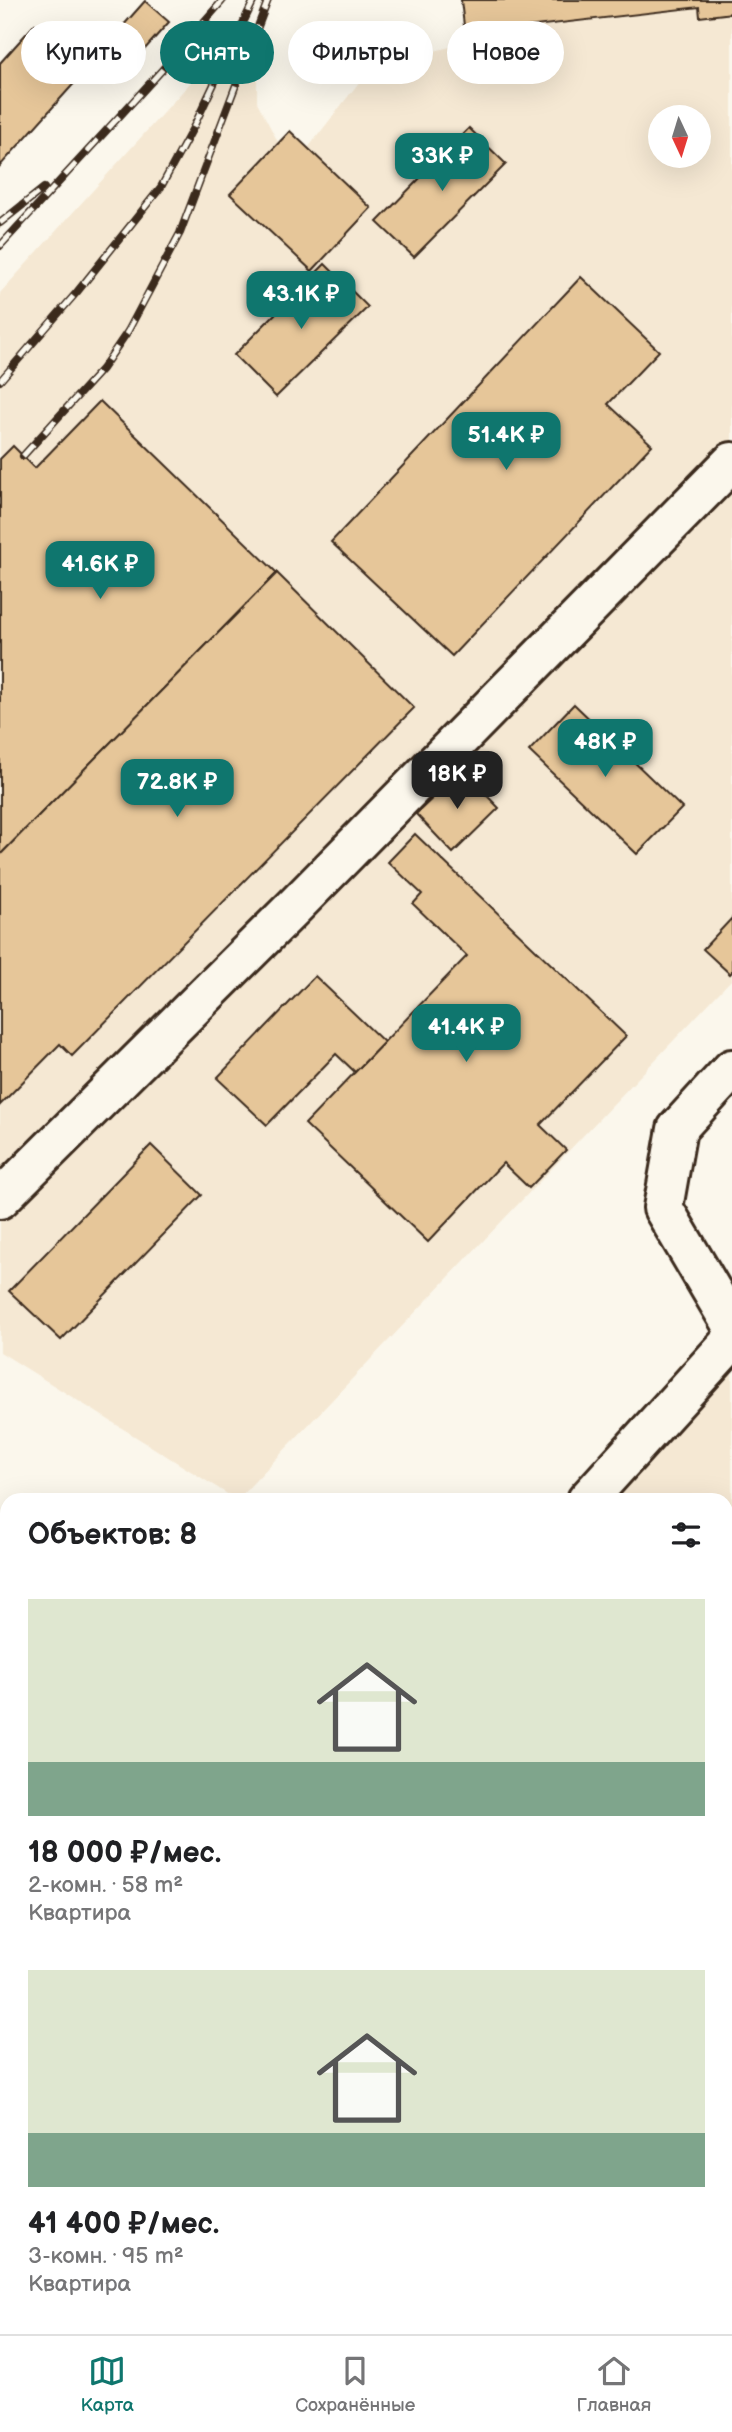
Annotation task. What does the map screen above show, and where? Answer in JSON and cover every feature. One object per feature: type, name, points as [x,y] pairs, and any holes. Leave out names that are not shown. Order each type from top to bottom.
[{"type":"lane","points":[[0,1199],[295,906],[732,463]]},
{"type":"lane","points":[[732,1069],[677,1129],[663,1208],[732,1325]]},
{"type":"lane","points":[[593,1493],[732,1340]]},
{"type":"shaded area","points":[[699,7],[701,17],[732,13],[732,979],[244,1493],[226,1493],[0,1352],[0,293],[189,84],[257,84],[257,102],[278,142],[290,131],[308,148],[358,84],[433,84],[433,51],[447,48],[447,84],[564,84],[564,23]]},
{"type":"shaded area","points":[[732,1317],[732,1493],[569,1493],[686,1357]]},
{"type":"building","points":[[461,0],[732,0],[732,13],[700,17],[699,7],[564,23],[463,21]]},
{"type":"building","points":[[145,1],[168,21],[160,21],[160,32],[146,48],[146,21],[127,21]]},
{"type":"building","points":[[21,40],[21,84],[74,84],[0,166],[0,63]]},
{"type":"building","points":[[469,128],[506,164],[414,257],[377,222]]},
{"type":"building","points":[[290,131],[371,208],[312,271],[230,194]]},
{"type":"building","points":[[325,264],[368,307],[276,397],[234,355]]},
{"type":"building","points":[[581,277],[659,351],[608,404],[652,445],[452,656],[331,542]]},
{"type":"building","points":[[100,401],[277,573],[0,855],[0,459],[13,446],[35,468]]},
{"type":"building","points":[[277,573],[414,708],[72,1056],[60,1044],[0,1105],[0,855]]},
{"type":"building","points":[[574,704],[682,808],[637,854],[529,751]]},
{"type":"building","points":[[462,770],[499,808],[453,853],[416,814]]},
{"type":"building","points":[[415,834],[626,1036],[540,1125],[566,1150],[529,1188],[503,1163],[428,1242],[305,1124],[467,956],[413,904],[422,894],[388,862]]},
{"type":"building","points":[[732,918],[732,972],[730,974],[703,949]]},
{"type":"building","points":[[315,976],[384,1042],[355,1072],[336,1054],[267,1125],[217,1078]]},
{"type":"building","points":[[151,1145],[202,1195],[61,1340],[9,1291]]},
{"type":"railway","points":[[0,246],[223,0]]},
{"type":"railway","points":[[0,381],[77,292],[161,187],[194,126],[254,0]]},
{"type":"railway","points":[[23,456],[102,369],[128,331],[180,233],[268,0]]},
{"type":"railway","points":[[0,223],[44,188]]}]
